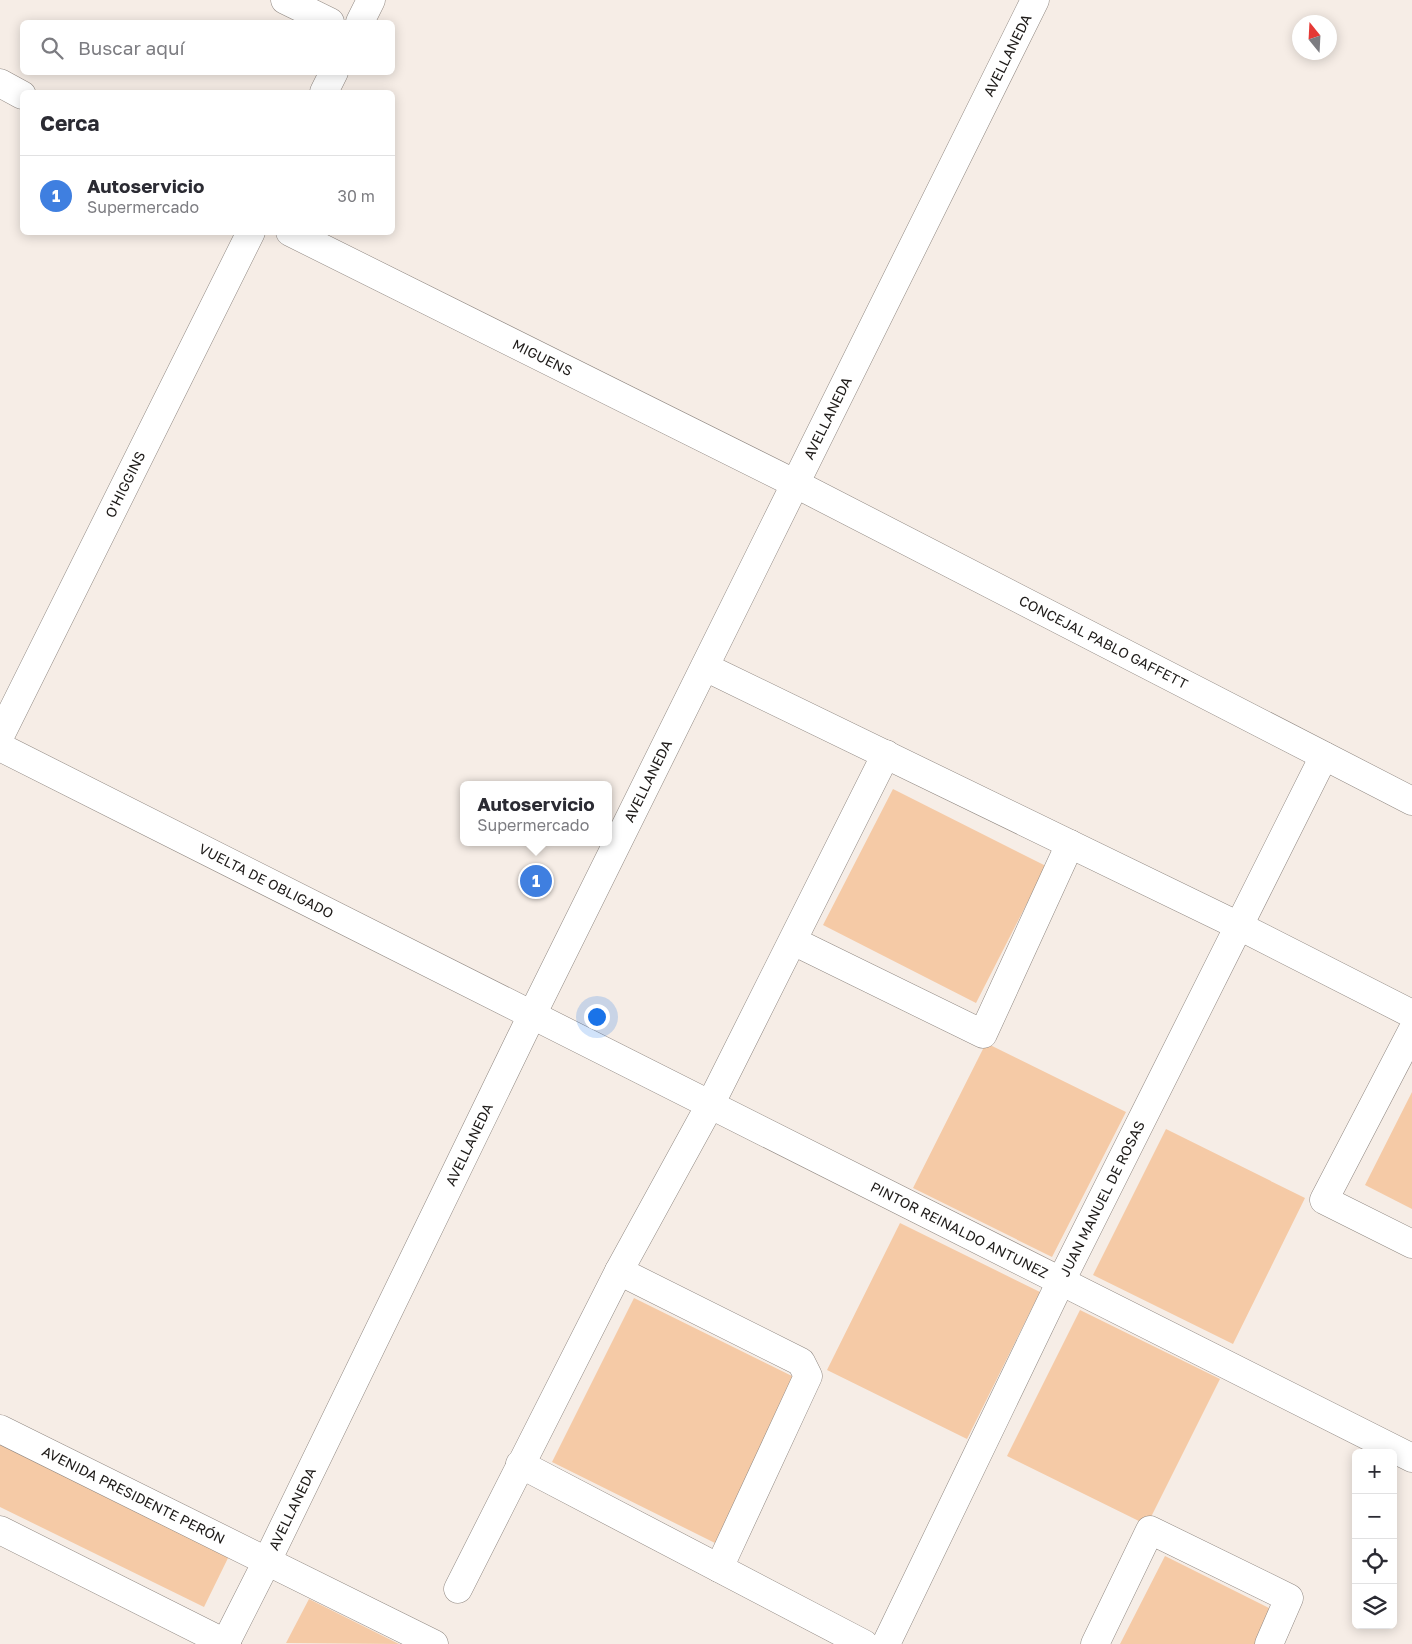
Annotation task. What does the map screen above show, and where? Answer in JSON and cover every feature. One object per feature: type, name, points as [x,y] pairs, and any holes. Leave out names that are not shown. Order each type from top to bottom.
[{"type":"street","points":[[285,0],[326,20]]},
{"type":"street","points":[[361,20],[371,0]]},
{"type":"street","name":"AVELLANEDA","points":[[226,1644],[532,1015],[1035,0]]},
{"type":"street","points":[[325,90],[332,75]]},
{"type":"street","points":[[0,83],[20,94]]},
{"type":"street","name":"O'HIGGINS","points":[[0,736],[250,235]]},
{"type":"street","name":"MIGUENS","points":[[296,235],[796,484]]},
{"type":"street","name":"CONCEJAL PABLO GAFFETT","points":[[796,484],[1412,801]]},
{"type":"street","points":[[705,667],[1240,926],[1412,1014]]},
{"type":"street","name":"VUELTA DE OBLIGADO","points":[[0,747],[532,1015]]},
{"type":"street","points":[[458,1589],[619,1271],[710,1105],[886,754]]},
{"type":"street","name":"JUAN MANUEL DE ROSAS","points":[[886,1644],[1061,1281],[1324,756]]},
{"type":"street","points":[[793,941],[983,1034],[1070,844]]},
{"type":"street","name":"PINTOR REINALDO ANTUNEZ","points":[[532,1015],[1412,1458]]},
{"type":"street","points":[[1412,1030],[1324,1200],[1412,1244]]},
{"type":"street","points":[[619,1271],[802,1362],[808,1376],[719,1568]]},
{"type":"street","name":"AVENIDA PRESIDENTE PERÓN","points":[[0,1429],[434,1644]]},
{"type":"street","points":[[520,1464],[864,1644]]},
{"type":"street","points":[[0,1530],[226,1644]]},
{"type":"street","points":[[1095,1644],[1150,1530],[1289,1598],[1269,1644]]},
{"type":"shaded area","points":[[893,789],[1046,866],[976,1003],[823,925]]},
{"type":"shaded area","points":[[986,1043],[1126,1112],[1052,1257],[913,1188]]},
{"type":"shaded area","points":[[1412,1092],[1412,1209],[1365,1185]]},
{"type":"shaded area","points":[[1166,1129],[1305,1198],[1233,1344],[1093,1275]]},
{"type":"shaded area","points":[[900,1223],[1040,1292],[967,1439],[827,1370]]},
{"type":"shaded area","points":[[634,1298],[796,1378],[715,1543],[552,1462]]},
{"type":"shaded area","points":[[1080,1310],[1220,1379],[1147,1525],[1007,1456]]},
{"type":"shaded area","points":[[0,1444],[229,1556],[204,1607],[0,1507]]},
{"type":"shaded area","points":[[1165,1556],[1273,1610],[1255,1644],[1120,1644]]},
{"type":"shaded area","points":[[309,1599],[399,1644],[286,1643]]},
{"type":"place","name":"Autoservicio","points":[[536,881]]}]
